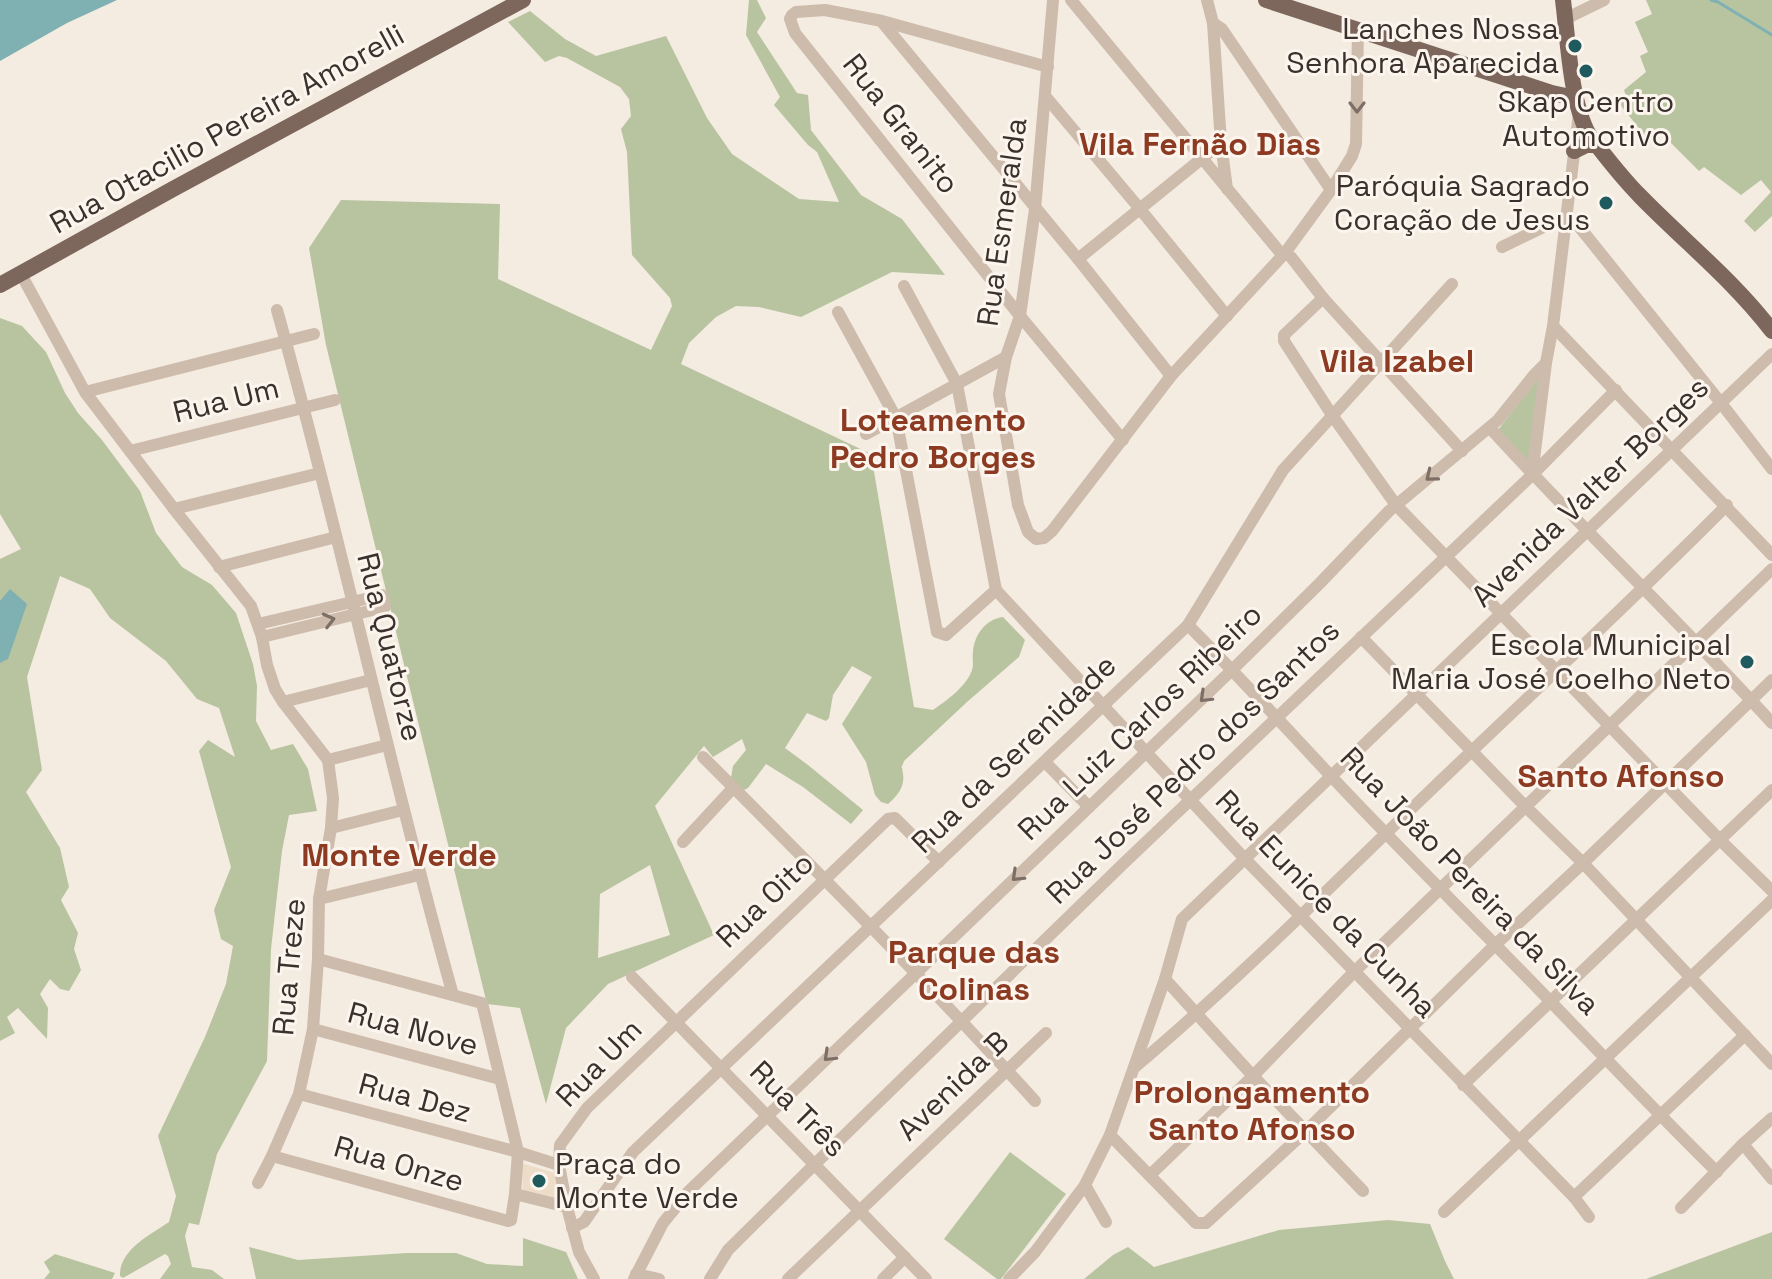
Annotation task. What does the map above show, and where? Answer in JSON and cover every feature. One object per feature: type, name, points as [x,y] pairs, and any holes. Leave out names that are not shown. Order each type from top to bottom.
[{"type":"main road","name":"Rua Otacilio Pereira Amorelli","points":[[0,285],[523,0]]},
{"type":"main road","points":[[1266,0],[1552,93],[1577,105]]},
{"type":"main road","points":[[1563,0],[1577,105],[1596,145],[1643,199],[1734,285],[1772,331]]},
{"type":"main road","points":[[1574,151],[1586,145],[1596,145]]},
{"type":"street","name":"Rua Esmeralda","points":[[1053,0],[1035,209],[1020,316],[1006,357],[999,394],[1018,505],[1028,532],[1036,539],[1044,538],[1052,531],[1123,440]]},
{"type":"street","points":[[1071,0],[1279,251],[1291,257],[1323,298],[1462,451]]},
{"type":"street","points":[[1207,0],[1213,23],[1227,189]]},
{"type":"street","points":[[1565,19],[1604,0]]},
{"type":"street","name":"Rua Granito","points":[[882,21],[825,10],[802,11],[790,19],[795,33],[1123,440]]},
{"type":"street","points":[[882,21],[1048,67]]},
{"type":"street","points":[[882,21],[1171,376]]},
{"type":"street","points":[[1213,23],[1222,29],[1331,190]]},
{"type":"street","points":[[1123,440],[1171,376],[1285,253],[1352,156],[1356,144],[1358,29]]},
{"type":"street","points":[[1046,97],[1227,316]]},
{"type":"street","points":[[1532,475],[1566,221],[1577,105]]},
{"type":"street","points":[[1078,259],[1221,143]]},
{"type":"street","points":[[1502,247],[1558,220],[1577,224],[1772,469]]},
{"type":"street","points":[[21,274],[85,392],[251,606],[275,689],[328,760],[387,745]]},
{"type":"street","name":"Rua da Serenidade","points":[[572,1228],[584,1222],[633,1152],[1188,625],[1283,470],[1452,284]]},
{"type":"street","points":[[838,312],[896,418],[937,632],[946,635],[996,590],[957,384],[904,286]]},
{"type":"street","points":[[1323,298],[1284,335],[1284,341],[1396,505],[1772,891]]},
{"type":"street","name":"Rua Quatorze","points":[[277,310],[419,875],[453,995]]},
{"type":"street","points":[[1553,326],[1772,555]]},
{"type":"street","points":[[85,392],[314,334]]},
{"type":"street","name":"Avenida Valter Borges","points":[[1009,1279],[1035,1252],[1085,1185],[1110,1135],[1165,979],[1182,919],[1772,354]]},
{"type":"street","points":[[866,434],[1006,357]]},
{"type":"street","name":"Rua Luiz Carlos Ribeiro","points":[[635,1277],[663,1223],[689,1191],[1233,669],[1396,505],[1490,428],[1546,363]]},
{"type":"street","name":"Rua José Pedro dos Santos","points":[[710,1279],[728,1250],[815,1164],[1190,800],[1532,475],[1616,390]]},
{"type":"street","name":"Rua Um","points":[[130,451],[335,400]]},
{"type":"street","points":[[1490,428],[1772,723]]},
{"type":"street","points":[[174,509],[320,473]]},
{"type":"street","points":[[1133,1069],[1198,1014],[1727,505]]},
{"type":"street","points":[[219,567],[336,537]]},
{"type":"street","points":[[1150,1175],[1253,1076],[1354,972],[1772,569]]},
{"type":"street","name":"Rua Eunice da Cunha","points":[[996,590],[1245,859],[1574,1197],[1589,1217]]},
{"type":"street","points":[[260,631],[354,608]]},
{"type":"street","name":"Rua João Pereira da Silva","points":[[1188,625],[1233,669],[1330,776],[1717,1172]]},
{"type":"street","points":[[1361,637],[1583,863],[1772,1064]]},
{"type":"street","points":[[283,702],[371,680]]},
{"type":"street","points":[[1110,1135],[1196,1223],[1206,1223],[1306,1131],[1772,680]]},
{"type":"street","points":[[703,757],[871,926],[1035,1101]]},
{"type":"street","name":"Rua Treze","points":[[258,1183],[299,1094],[313,1029],[319,899],[333,798],[328,760]]},
{"type":"street","points":[[1045,762],[1089,807]]},
{"type":"street","points":[[683,842],[733,788]]},
{"type":"street","points":[[1463,1085],[1772,790]]},
{"type":"street","points":[[331,828],[403,810]]},
{"type":"street","name":"Rua Oito","points":[[676,1021],[888,819],[895,818],[939,862]]},
{"type":"street","points":[[319,899],[419,875]]},
{"type":"street","points":[[1444,1212],[1772,900]]},
{"type":"street","points":[[318,959],[482,1003],[518,1152],[515,1194],[567,1207]]},
{"type":"street","name":"Rua Três","points":[[632,977],[926,1279]]},
{"type":"street","points":[[1165,979],[1363,1191]]},
{"type":"street","name":"Rua Um","points":[[559,1165],[560,1145],[587,1108],[676,1021]]},
{"type":"street","name":"Rua Nove","points":[[313,1029],[500,1079]]},
{"type":"street","name":"Avenida B","points":[[788,1279],[1046,1033]]},
{"type":"street","points":[[1574,1197],[1745,1035]]},
{"type":"street","name":"Rua Dez","points":[[299,1094],[559,1165]]},
{"type":"street","points":[[1681,1208],[1772,1118]]},
{"type":"street","points":[[1743,1144],[1772,1179]]},
{"type":"street","name":"Rua Onze","points":[[272,1156],[508,1221],[511,1220],[515,1194]]},
{"type":"street","points":[[559,1165],[579,1252],[594,1279]]},
{"type":"street","points":[[1085,1185],[1106,1222]]},
{"type":"street","points":[[883,1279],[905,1257]]},
{"type":"street","points":[[635,1277],[659,1279]]},
{"type":"green space","points":[[749,0],[757,0],[766,18],[757,32],[797,93],[808,95],[811,130],[861,195],[902,219],[945,275],[892,272],[801,317],[759,307],[736,306],[716,317],[689,343],[681,364],[871,454],[914,707],[933,710],[961,687],[972,670],[976,640],[991,621],[1003,617],[1025,640],[1019,657],[904,761],[902,787],[888,804],[875,795],[866,762],[842,724],[872,677],[852,666],[833,695],[829,718],[826,721],[807,713],[785,748],[863,810],[851,824],[803,787],[766,764],[744,790],[731,778],[733,766],[746,750],[742,739],[713,757],[704,746],[655,806],[714,935],[608,984],[566,1028],[546,1104],[520,1008],[487,1004],[326,345],[309,248],[341,200],[500,204],[498,279],[651,350],[672,306],[670,298],[632,255],[627,152],[621,129],[631,116],[629,99],[620,87],[567,58],[559,56],[545,62],[508,22],[530,11],[565,39],[596,56],[666,36],[707,118],[732,154],[799,199],[839,202],[817,152],[774,105],[780,97],[746,35]],"holes":[[[650,865],[670,935],[598,958],[600,894]]]},
{"type":"green space","points":[[1646,0],[1772,0],[1772,216],[1755,232],[1744,221],[1771,192],[1761,180],[1741,195],[1704,167],[1699,171],[1661,133],[1650,142],[1618,102],[1627,99],[1624,90],[1646,72],[1640,56],[1648,52],[1635,22],[1652,14]]},
{"type":"green space","points":[[0,318],[22,326],[46,352],[78,413],[140,491],[156,533],[182,567],[212,585],[236,613],[253,664],[257,686],[256,721],[271,750],[293,744],[308,769],[317,811],[289,815],[271,949],[267,1061],[217,1154],[199,1225],[189,1223],[185,1236],[192,1267],[212,1270],[224,1279],[160,1279],[171,1264],[165,1254],[123,1278],[120,1276],[121,1267],[130,1251],[169,1222],[176,1196],[158,1136],[205,1037],[226,984],[233,946],[221,939],[214,910],[231,867],[199,751],[208,740],[235,757],[219,708],[197,699],[166,661],[110,618],[90,589],[60,576],[27,677],[42,770],[26,792],[60,848],[69,887],[61,900],[78,933],[74,949],[81,970],[69,991],[60,989],[50,979],[40,994],[48,1008],[47,1039],[18,1008],[7,1017],[15,1033],[0,1041],[0,559],[21,549],[0,514]]},
{"type":"green space","points":[[1539,377],[1528,462],[1498,430]]},
{"type":"green space","points":[[1010,1152],[1066,1194],[1001,1279],[997,1279],[944,1239]]},
{"type":"green space","points":[[1388,1220],[1430,1224],[1454,1279],[1084,1279],[1128,1247],[1154,1267],[1279,1230]]},
{"type":"green space","points":[[1772,1232],[1772,1279],[1646,1279]]},
{"type":"green space","points":[[523,1238],[566,1252],[578,1279],[256,1279],[249,1247],[298,1260],[456,1253],[487,1264],[523,1266]]},
{"type":"green space","points":[[55,1254],[115,1273],[112,1279],[44,1279],[50,1272],[44,1262]]},
{"type":"shaded area","name":"Praça do Monte Verde","points":[[524,1164],[555,1173],[561,1200],[523,1191]]},
{"type":"water","points":[[0,0],[117,0],[67,23],[0,61]]},
{"type":"water","points":[[10,589],[27,604],[8,659],[0,663],[0,601]]},
{"type":"waterway","points":[[1711,0],[1772,35]]},
{"type":"place","name":"Lanches Nossa Senhora Aparecida","points":[[1575,46]]},
{"type":"place","name":"Skap Centro Automotivo","points":[[1586,71]]},
{"type":"place","name":"Paróquia Sagrado Coração de Jesus","points":[[1606,203]]},
{"type":"place","name":"Escola Municipal Maria José Coelho Neto","points":[[1747,662]]},
{"type":"place","name":"Praça do Monte Verde","points":[[539,1181]]},
{"type":"district","name":"Vila Fernão Dias","points":[[1200,144]]},
{"type":"district","name":"Vila Izabel","points":[[1397,361]]},
{"type":"district","name":"Loteamento Pedro Borges","points":[[933,438]]},
{"type":"district","name":"Santo Afonso","points":[[1621,776]]},
{"type":"district","name":"Monte Verde","points":[[399,855]]},
{"type":"district","name":"Parque das Colinas","points":[[974,970]]},
{"type":"district","name":"Prolongamento Santo Afonso","points":[[1252,1110]]}]
